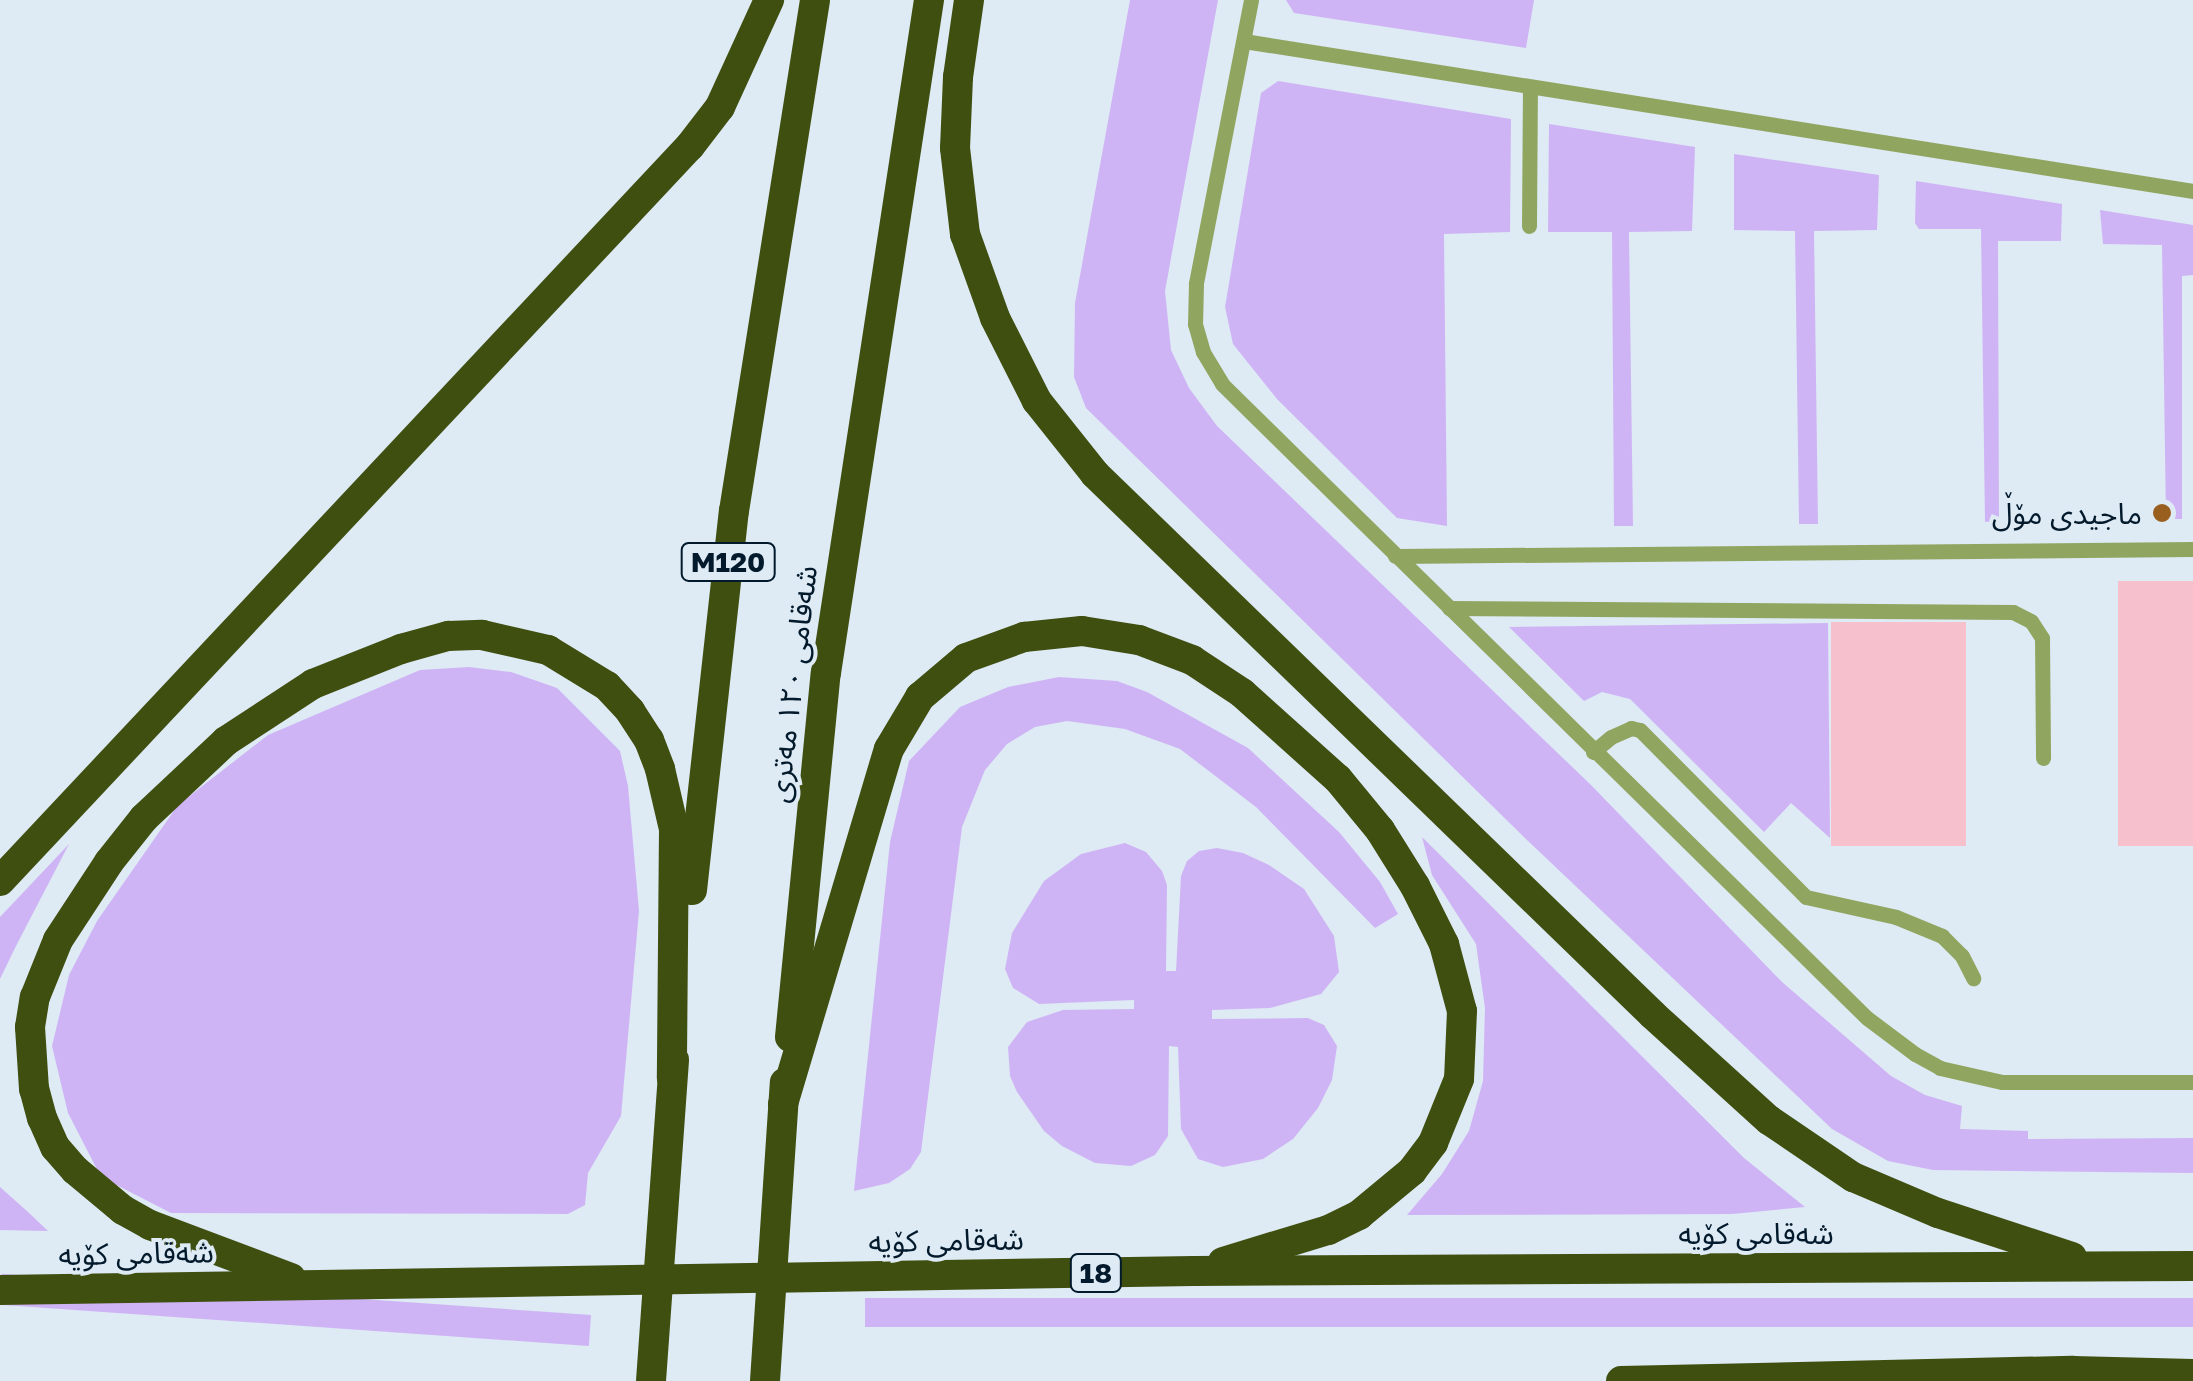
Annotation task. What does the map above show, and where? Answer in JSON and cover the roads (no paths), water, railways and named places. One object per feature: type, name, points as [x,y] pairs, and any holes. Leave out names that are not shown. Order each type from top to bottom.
[{"type":"highway","points":[[0,882],[690,146],[720,107],[769,0]]},
{"type":"highway","name":"M120","points":[[651,1381],[672,1078],[734,511],[815,0]]},
{"type":"highway","name":"شەقامی ١٢٠ مەتری","points":[[766,1381],[783,1114],[826,673],[929,0]]},
{"type":"highway","points":[[969,0],[958,77],[955,148],[965,234],[979,280],[1022,374],[1037,401],[1095,474],[1653,1015],[1795,1140],[1852,1177],[1925,1208],[2013,1240],[2114,1266]]},
{"type":"highway","points":[[783,1114],[888,749],[920,697],[966,658],[1024,637],[1082,631],[1139,640],[1166,649],[1242,693],[1338,779],[1380,830],[1415,886],[1444,944],[1462,1010],[1461,1062],[1448,1112],[1433,1143],[1388,1195],[1328,1230],[1194,1271]]},
{"type":"highway","points":[[313,1286],[178,1238],[123,1210],[98,1191],[55,1146],[34,1089],[30,1058],[33,1012],[45,968],[108,862],[184,778],[272,707],[357,665],[448,636],[516,640],[564,658],[607,686],[649,740],[669,798],[676,860],[672,1078]]},
{"type":"highway","name":"شەقامی کۆیە","points":[[0,1290],[1194,1271],[2193,1266]]},
{"type":"highway","points":[[1621,1381],[2193,1374]]},
{"type":"lane","points":[[1251,0],[1196,284],[1195,324],[1202,352],[1244,409],[1867,1018],[1915,1054],[1940,1068],[2002,1082],[2193,1082]]},
{"type":"lane","points":[[1244,40],[2193,191]]},
{"type":"lane","points":[[1529,226],[1530,87]]},
{"type":"lane","points":[[1395,556],[2193,549]]},
{"type":"lane","points":[[1449,608],[2013,612],[2032,620],[2042,638],[2043,758]]},
{"type":"lane","points":[[1593,752],[1610,737],[1631,728],[1640,730],[1806,897],[1896,917],[1942,936],[1962,956],[1973,978]]},
{"type":"place","name":"ماجیدی مۆڵ","points":[[2162,513]]}]
